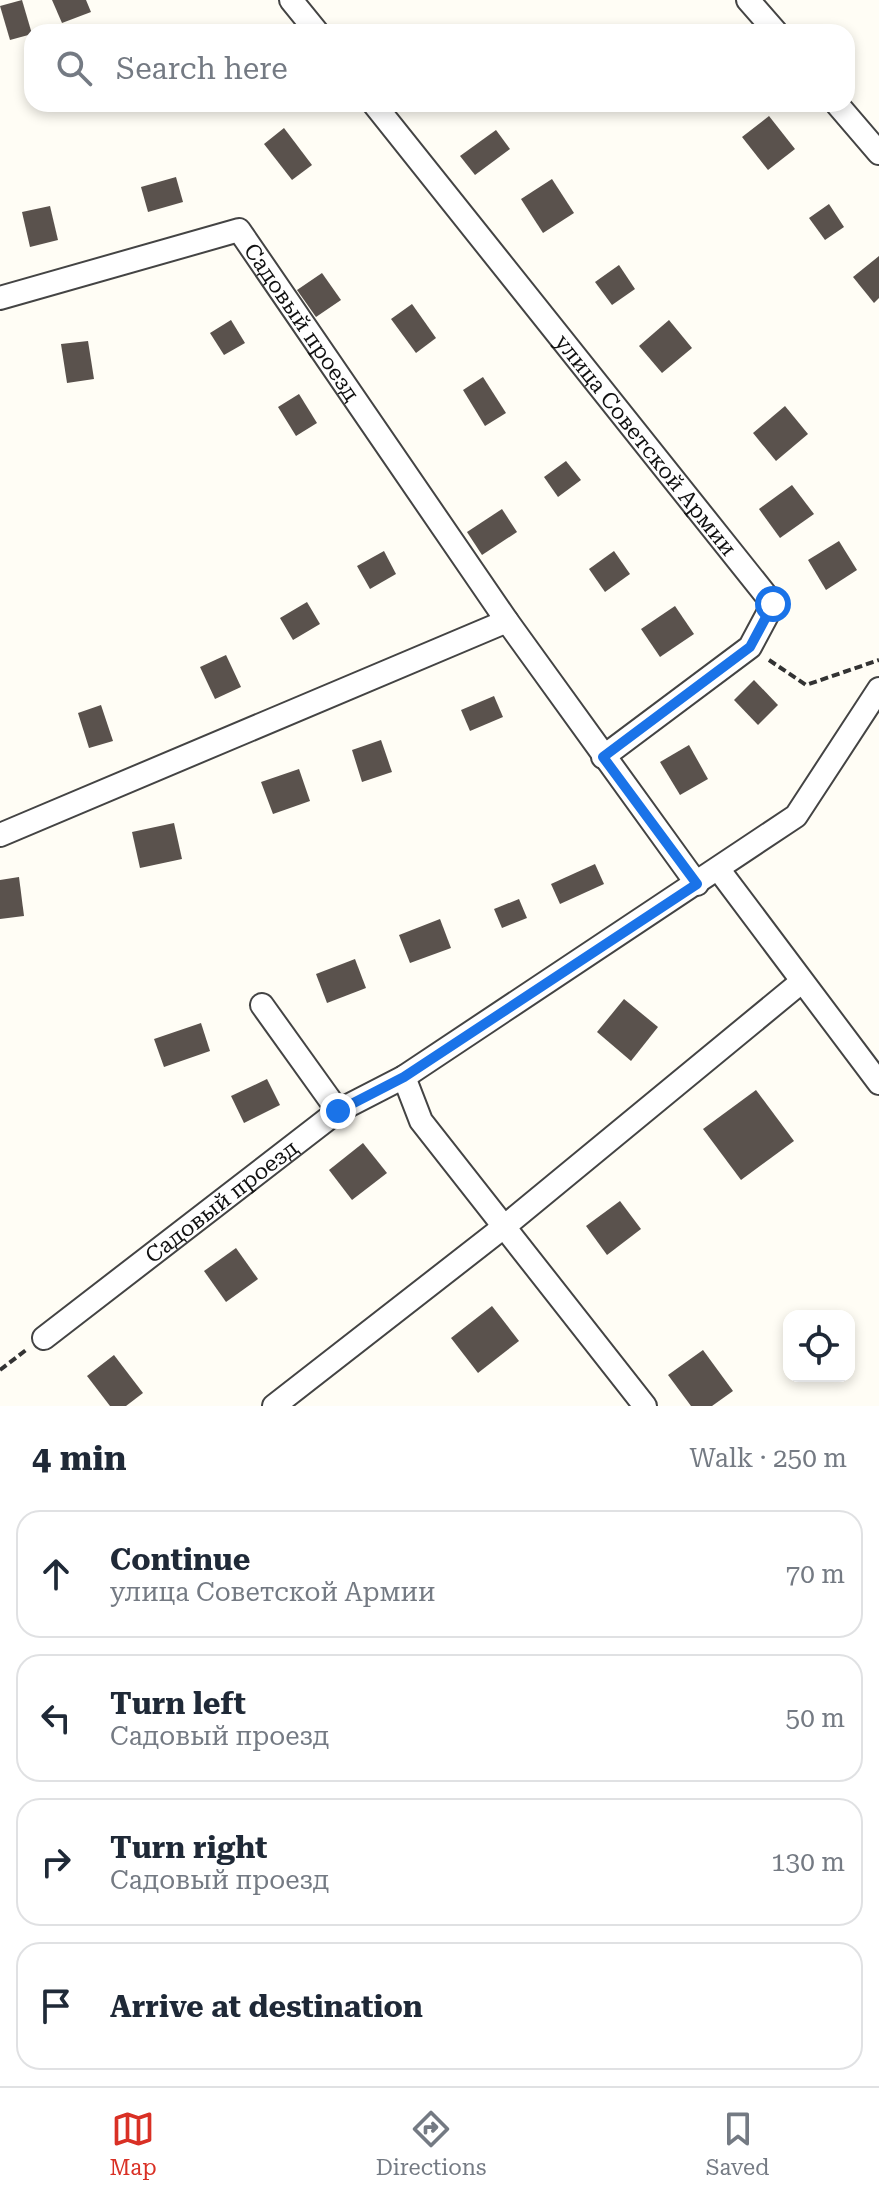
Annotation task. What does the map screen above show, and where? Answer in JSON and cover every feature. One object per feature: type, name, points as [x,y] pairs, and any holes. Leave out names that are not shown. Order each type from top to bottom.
[{"type":"lane","points":[[291,0],[310,24]]},
{"type":"lane","points":[[748,0],[769,24]]},
{"type":"lane","name":"улица Советской Армии","points":[[380,112],[773,604],[750,647],[603,757]]},
{"type":"lane","points":[[844,112],[879,153]]},
{"type":"lane","name":"Садовый проезд","points":[[0,298],[239,230],[507,621],[697,884],[404,1077],[338,1111],[44,1338]]},
{"type":"lane","points":[[0,835],[507,621]]},
{"type":"lane","points":[[697,884],[796,816],[878,693]]},
{"type":"lane","points":[[719,870],[800,983],[879,1083]]},
{"type":"lane","points":[[274,1406],[505,1226],[800,983]]},
{"type":"lane","points":[[262,1005],[338,1111]]},
{"type":"lane","points":[[404,1077],[421,1121],[645,1406]]},
{"type":"path","points":[[750,647],[806,685],[879,660]]},
{"type":"path","points":[[0,1370],[44,1338]]},
{"type":"building","points":[[22,0],[29,24],[24,24],[24,36],[10,40],[0,6]]},
{"type":"building","points":[[52,0],[86,0],[91,12],[62,23]]},
{"type":"building","points":[[769,116],[795,149],[768,170],[742,137]]},
{"type":"building","points":[[284,128],[312,165],[292,180],[264,144]]},
{"type":"building","points":[[496,130],[510,149],[475,175],[460,156]]},
{"type":"building","points":[[176,177],[183,202],[148,212],[141,187]]},
{"type":"building","points":[[552,179],[574,213],[543,233],[521,199]]},
{"type":"building","points":[[829,204],[844,227],[825,240],[809,218]]},
{"type":"building","points":[[50,206],[58,240],[30,247],[22,212]]},
{"type":"building","points":[[879,256],[879,298],[874,303],[853,277]]},
{"type":"building","points":[[619,265],[635,289],[612,305],[595,282]]},
{"type":"building","points":[[322,273],[341,300],[316,317],[297,290]]},
{"type":"building","points":[[412,304],[436,338],[416,353],[391,319]]},
{"type":"building","points":[[231,320],[245,343],[224,355],[210,333]]},
{"type":"building","points":[[669,320],[692,348],[662,373],[639,346]]},
{"type":"building","points":[[88,341],[94,379],[67,383],[61,344]]},
{"type":"building","points":[[483,377],[506,413],[485,426],[463,390]]},
{"type":"building","points":[[299,394],[317,423],[296,436],[278,407]]},
{"type":"building","points":[[785,406],[808,434],[776,461],[753,433]]},
{"type":"building","points":[[566,461],[581,480],[558,497],[544,477]]},
{"type":"building","points":[[792,485],[814,514],[780,538],[759,509]]},
{"type":"building","points":[[502,509],[517,532],[482,555],[467,532]]},
{"type":"building","points":[[839,541],[857,570],[826,590],[808,560]]},
{"type":"building","points":[[384,551],[396,574],[370,589],[357,566]]},
{"type":"building","points":[[614,551],[630,574],[605,592],[589,569]]},
{"type":"building","points":[[307,602],[320,624],[293,640],[280,618]]},
{"type":"building","points":[[675,606],[694,634],[660,657],[641,629]]},
{"type":"building","points":[[226,655],[241,687],[215,699],[200,667]]},
{"type":"building","points":[[754,680],[778,705],[758,725],[734,700]]},
{"type":"building","points":[[494,696],[503,717],[470,731],[461,710]]},
{"type":"building","points":[[101,705],[113,741],[89,748],[78,713]]},
{"type":"building","points":[[381,740],[392,772],[362,782],[352,750]]},
{"type":"building","points":[[689,745],[708,779],[680,795],[660,762]]},
{"type":"building","points":[[299,769],[310,801],[273,814],[261,782]]},
{"type":"building","points":[[174,823],[182,859],[140,868],[132,832]]},
{"type":"building","points":[[595,864],[604,884],[560,904],[551,884]]},
{"type":"building","points":[[19,877],[24,916],[0,919],[0,880]]},
{"type":"building","points":[[519,899],[527,918],[502,928],[494,909]]},
{"type":"building","points":[[440,919],[451,948],[410,963],[399,935]]},
{"type":"building","points":[[355,959],[366,988],[327,1003],[316,974]]},
{"type":"building","points":[[624,999],[658,1027],[631,1061],[597,1032]]},
{"type":"building","points":[[201,1023],[210,1051],[164,1067],[154,1039]]},
{"type":"building","points":[[267,1079],[280,1105],[244,1123],[231,1096]]},
{"type":"building","points":[[756,1090],[794,1141],[741,1180],[703,1129]]},
{"type":"building","points":[[363,1143],[387,1173],[352,1200],[329,1170]]},
{"type":"building","points":[[620,1201],[641,1229],[607,1255],[586,1226]]},
{"type":"building","points":[[236,1248],[258,1279],[226,1302],[204,1271]]},
{"type":"building","points":[[492,1306],[519,1341],[478,1373],[451,1338]]},
{"type":"building","points":[[703,1350],[733,1391],[712,1406],[691,1406],[668,1375]]},
{"type":"building","points":[[114,1355],[143,1393],[126,1406],[110,1406],[87,1376]]},
{"type":"route","points":[[338,1111],[404,1077],[697,884],[603,757],[750,647],[773,604]]}]
